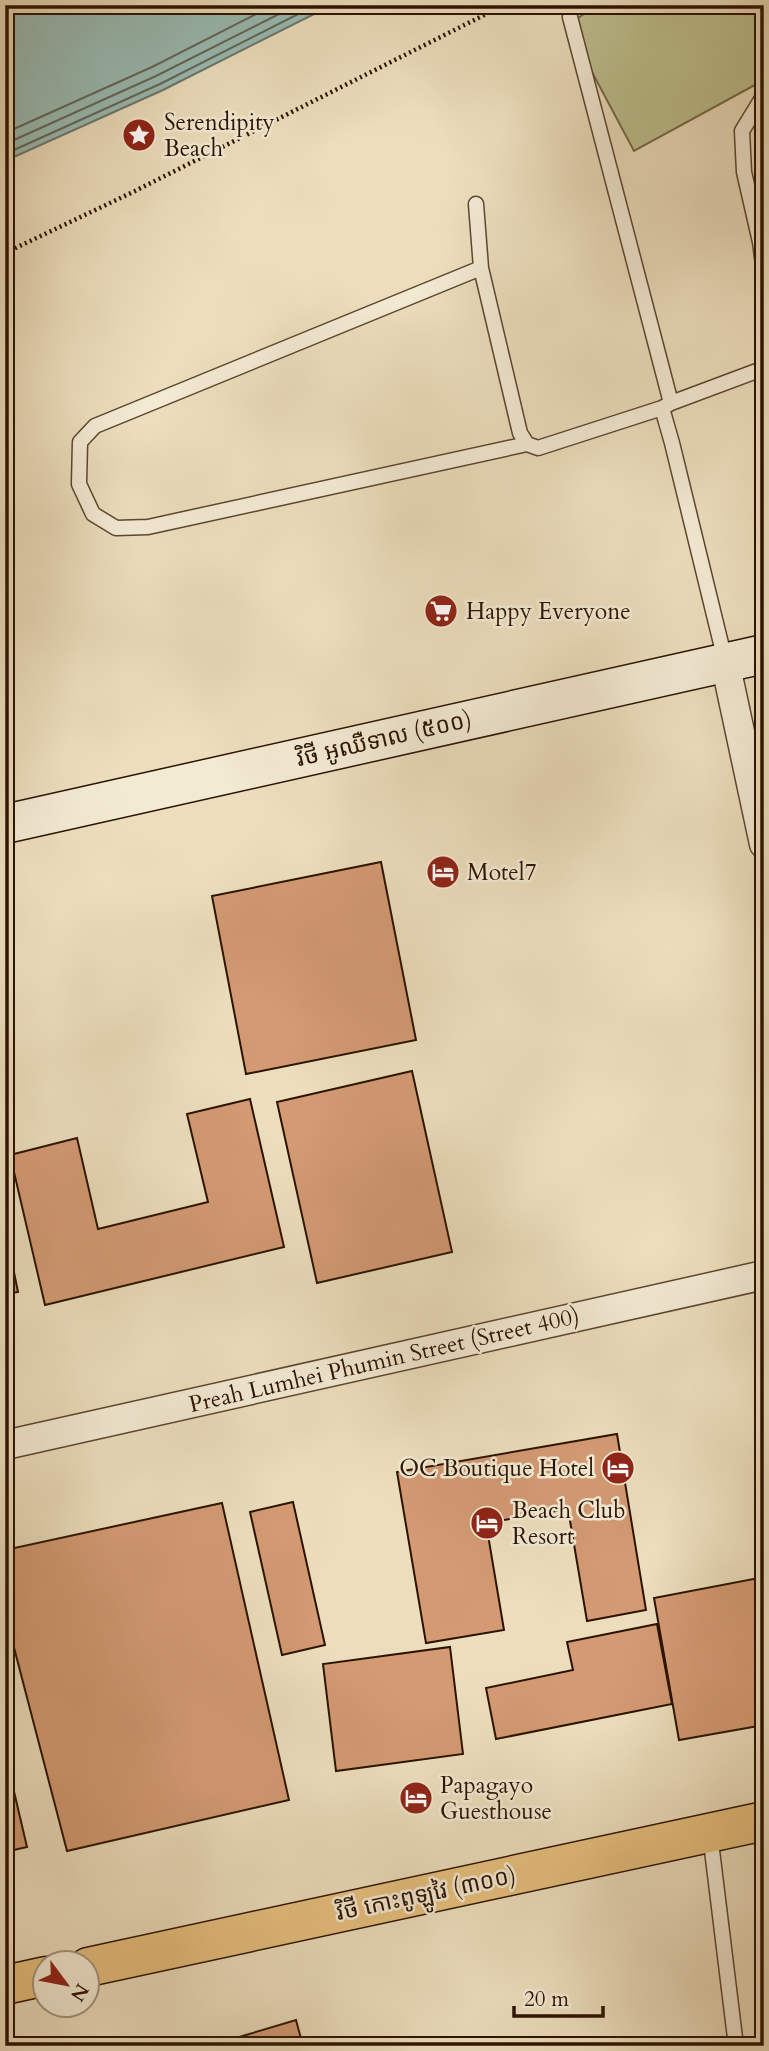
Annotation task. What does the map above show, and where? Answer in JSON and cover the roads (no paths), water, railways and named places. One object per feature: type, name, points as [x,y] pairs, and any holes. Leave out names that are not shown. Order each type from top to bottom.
[{"type":"main road","name":"វិថី កោះពូឡូវៃ (៣០០)","points":[[102,1964],[764,1821]]},
{"type":"main road","points":[[5,1985],[32,1979]]},
{"type":"street","name":"វិថី អូឈឺទាល (៥០០)","points":[[5,824],[764,654]]},
{"type":"street","points":[[725,663],[764,844]]},
{"type":"street","name":"Preah Lumhei Phumin Street (Street 400)","points":[[5,1445],[764,1275]]},
{"type":"lane","points":[[570,17],[666,406],[672,443],[725,663]]},
{"type":"lane","points":[[764,95],[742,131],[744,172],[764,272]]},
{"type":"lane","points":[[476,204],[481,268],[520,433],[527,444]]},
{"type":"lane","points":[[481,268],[95,426],[80,442],[79,484],[93,514],[116,528],[148,527],[527,444],[538,448],[666,406],[764,367]]},
{"type":"lane","points":[[710,1832],[736,2046]]},
{"type":"water","points":[[5,5],[332,5],[163,90],[5,161]]},
{"type":"place","name":"Serendipity Beach","points":[[139,135]]},
{"type":"place","name":"Happy Everyone","points":[[441,611]]},
{"type":"place","name":"Motel7","points":[[443,872]]},
{"type":"place","name":"OC Boutique Hotel","points":[[618,1468]]},
{"type":"place","name":"Beach Club Resort","points":[[487,1523]]},
{"type":"place","name":"Papagayo Guesthouse","points":[[416,1798]]}]
